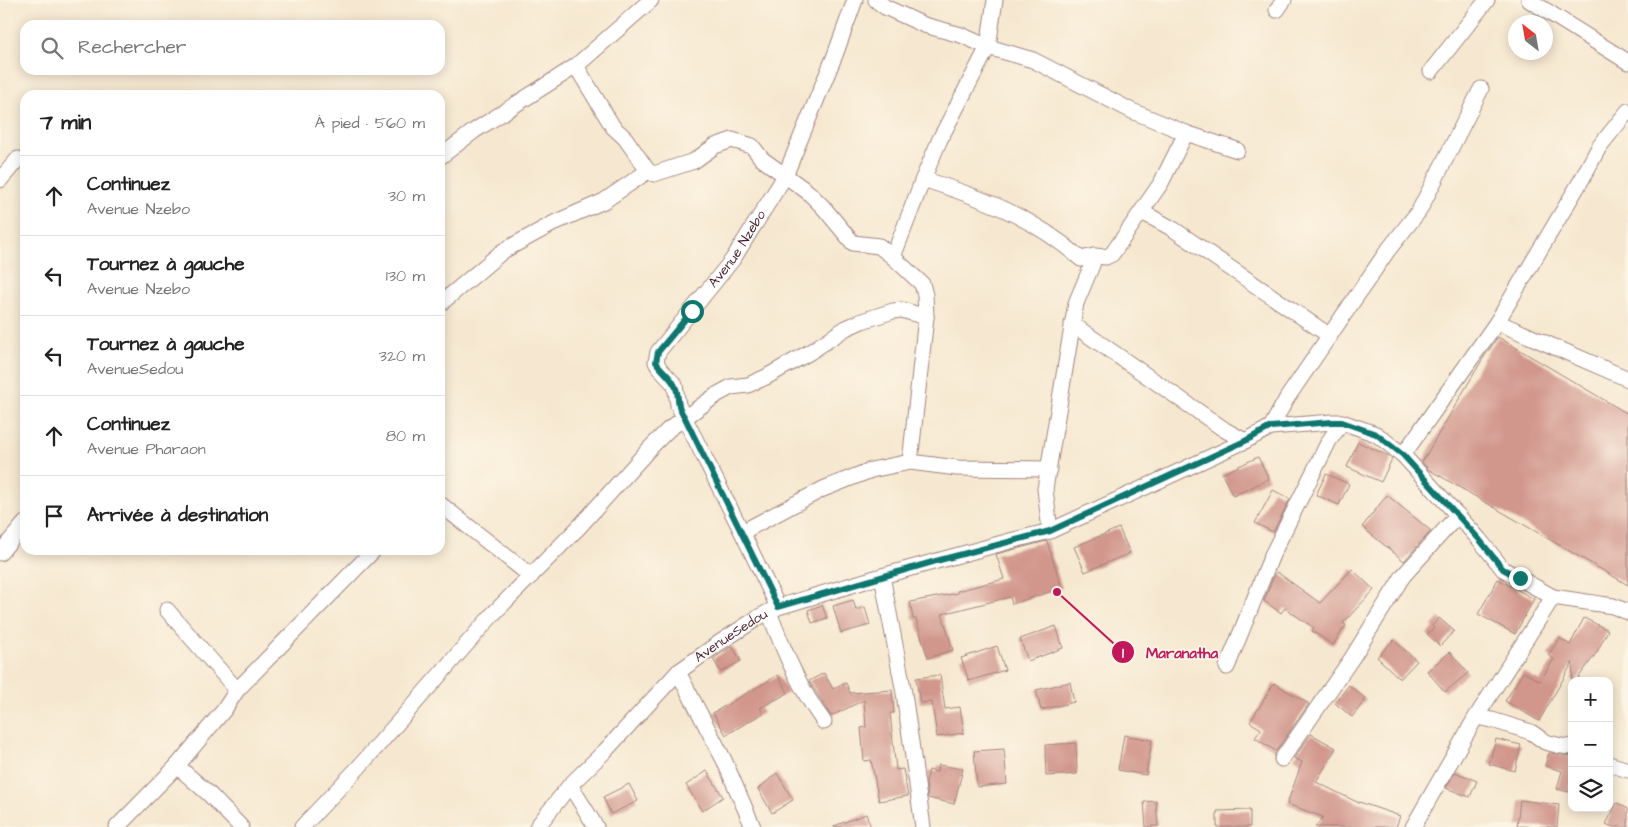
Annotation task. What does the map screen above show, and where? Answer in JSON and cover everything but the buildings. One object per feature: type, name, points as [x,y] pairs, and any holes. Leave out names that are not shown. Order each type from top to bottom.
[{"type":"street","points":[[445,153],[474,131],[576,66],[651,0]]},
{"type":"street","points":[[785,176],[835,55],[855,0]]},
{"type":"street","points":[[876,0],[885,7],[924,24],[960,35],[988,47],[1033,60],[1132,111],[1186,133],[1237,150]]},
{"type":"street","points":[[893,257],[922,179],[940,139],[988,47],[995,0]]},
{"type":"street","points":[[1431,71],[1487,0]]},
{"type":"street","points":[[1529,0],[1628,62]]},
{"type":"street","points":[[576,66],[613,127],[625,138],[648,171],[654,174],[694,161],[715,146],[732,140],[752,146],[762,159],[808,192],[853,243],[879,246],[922,284],[925,294],[926,317],[910,462]]},
{"type":"street","points":[[1271,427],[1287,398],[1388,250],[1419,211],[1481,89]]},
{"type":"street","points":[[1403,455],[1497,322],[1599,147],[1628,111]]},
{"type":"street","points":[[922,179],[975,196],[1025,219],[1063,243],[1081,259],[1094,256],[1106,257],[1112,254],[1161,183],[1186,133]]},
{"type":"street","points":[[0,180],[18,159]]},
{"type":"street","points":[[445,300],[503,251],[556,222],[604,201],[648,171]]},
{"type":"street","name":"Avenue Nzebo","points":[[785,176],[733,259],[658,352],[656,362],[675,385],[678,405],[742,532],[774,610],[790,665],[824,722]]},
{"type":"street","points":[[1142,212],[1173,229],[1330,336]]},
{"type":"street","points":[[1050,531],[1045,489],[1048,469],[1076,303],[1094,256]]},
{"type":"street","points":[[302,827],[358,768],[493,614],[580,527],[669,429],[718,394],[731,387],[748,385],[766,377],[810,352],[846,328],[862,321],[902,310],[926,317]]},
{"type":"street","points":[[1497,322],[1628,379]]},
{"type":"street","points":[[1072,324],[1225,430],[1245,441]]},
{"type":"street","points":[[1227,667],[1272,555],[1329,441],[1342,422]]},
{"type":"street","name":"AvenueSedou","points":[[537,827],[570,785],[605,751],[678,672],[719,643],[774,610],[882,576],[1050,531],[1245,441],[1271,427],[1342,422],[1376,434],[1403,455],[1458,515],[1503,569],[1553,597]]},
{"type":"street","points":[[742,532],[823,490],[871,470],[910,462],[957,468],[1048,469]]},
{"type":"street","points":[[445,508],[532,576]]},
{"type":"street","points":[[1282,759],[1352,658],[1403,576],[1458,515]]},
{"type":"street","points":[[0,553],[20,529]]},
{"type":"street","points":[[118,827],[177,766],[224,710],[237,690],[369,555]]},
{"type":"street","points":[[882,576],[904,693],[924,827]]},
{"type":"street","points":[[1413,827],[1476,717],[1553,597],[1613,606],[1628,612]]},
{"type":"street","points":[[167,610],[237,690]]},
{"type":"street","points":[[678,672],[724,760],[753,827]]},
{"type":"street","points":[[1476,717],[1531,732],[1546,742],[1568,746]]},
{"type":"street","points":[[1613,765],[1628,770]]},
{"type":"street","points":[[177,766],[208,793],[241,827]]},
{"type":"street","points":[[570,785],[596,827]]},
{"type":"place","name":"Maranatha","points":[[1057,592]]},
{"type":"route","points":[[692,311],[658,352],[656,362],[675,385],[681,412],[778,607],[936,561],[1050,531],[1245,441],[1271,427],[1332,422],[1342,422],[1376,434],[1403,455],[1479,539],[1503,569],[1520,578]]}]
